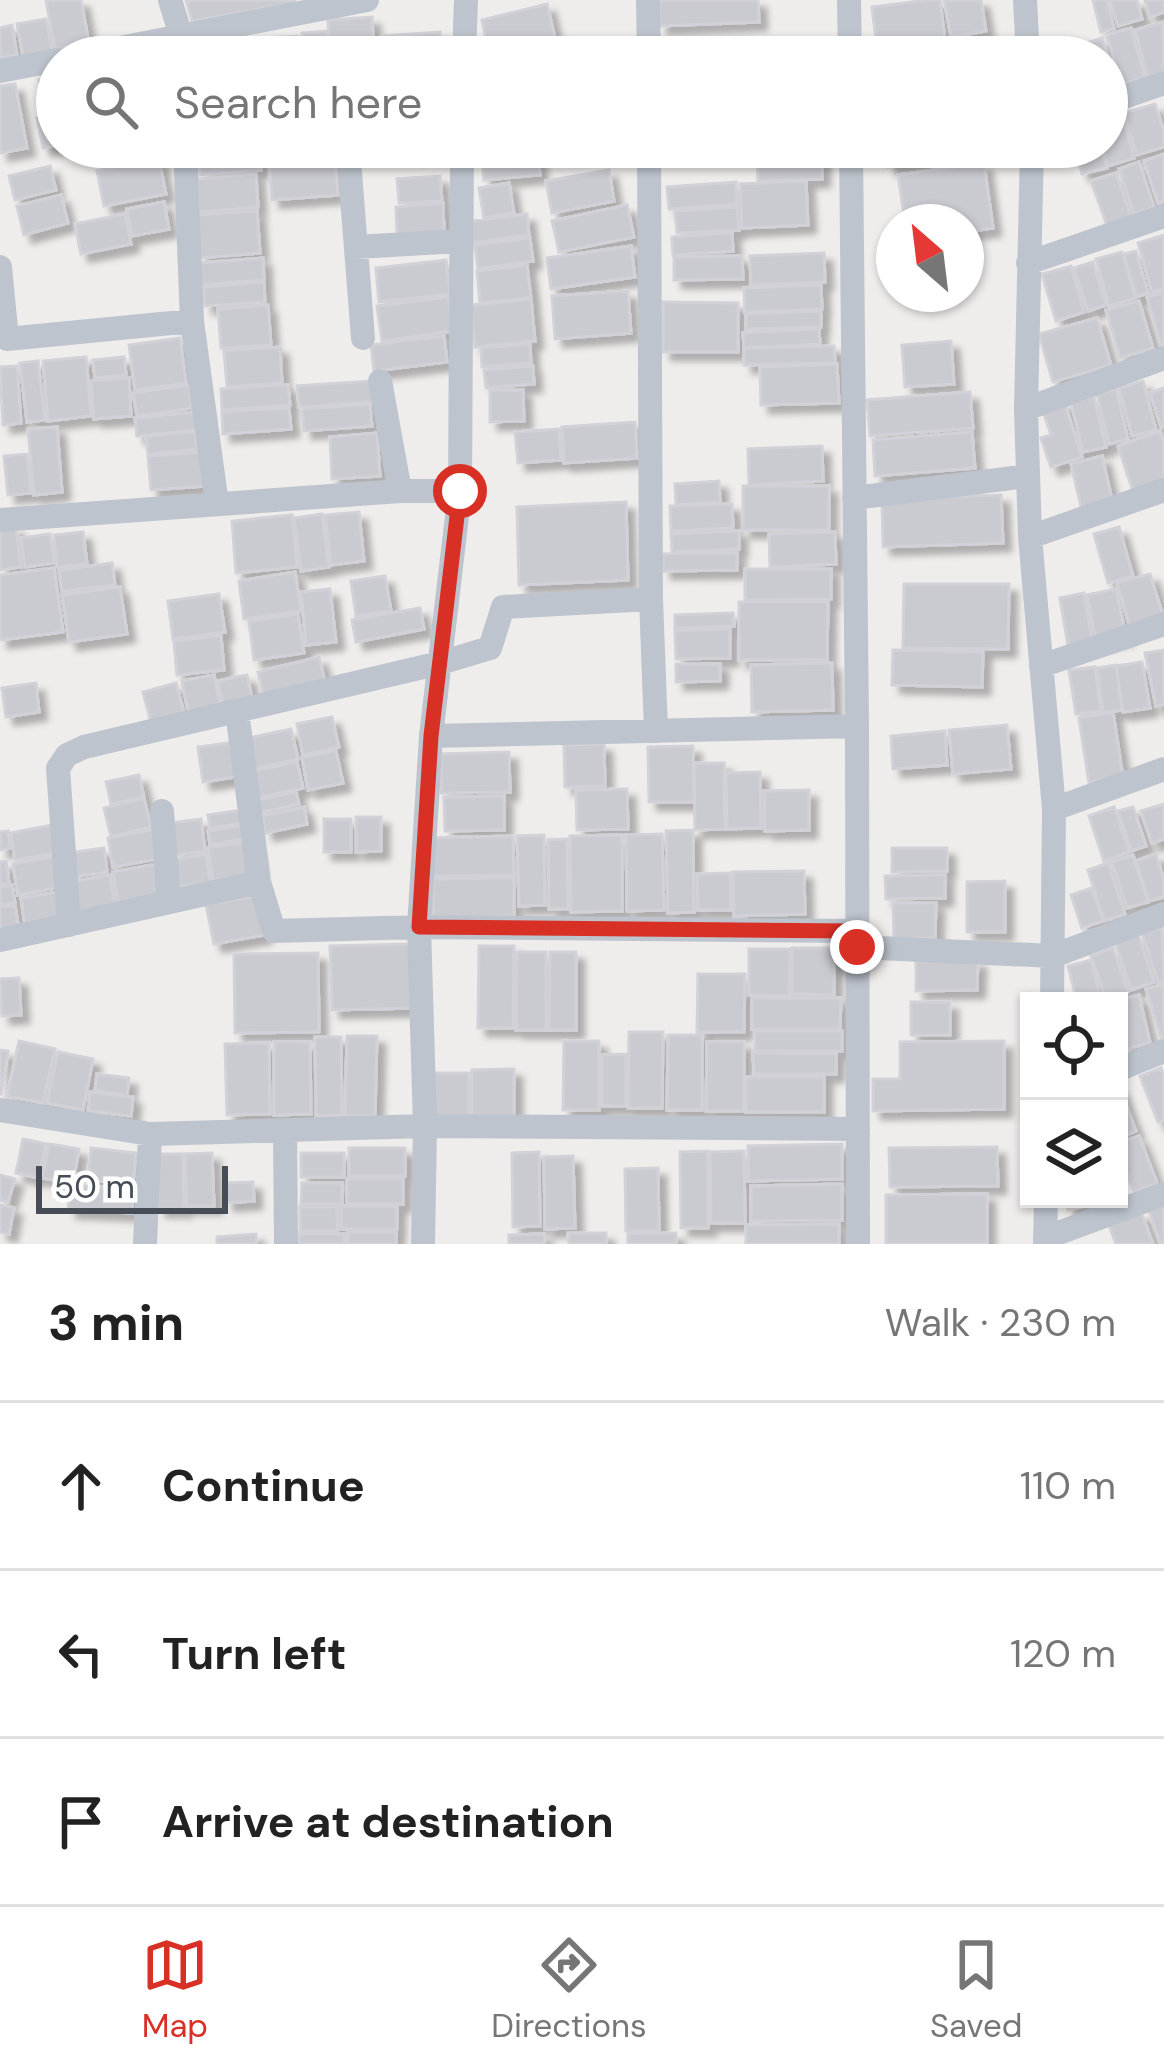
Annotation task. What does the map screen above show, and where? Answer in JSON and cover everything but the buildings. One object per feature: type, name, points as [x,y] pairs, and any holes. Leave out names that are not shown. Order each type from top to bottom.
[{"type":"street","points":[[170,0],[179,36]]},
{"type":"street","points":[[221,36],[367,0]]},
{"type":"street","points":[[465,36],[466,0]]},
{"type":"street","points":[[648,0],[649,36]]},
{"type":"street","points":[[849,0],[850,36]]},
{"type":"street","points":[[1025,0],[1027,36]]},
{"type":"street","points":[[0,71],[36,64]]},
{"type":"street","points":[[1128,96],[1164,83]]},
{"type":"street","points":[[186,168],[192,321],[217,504]]},
{"type":"street","points":[[350,168],[364,338]]},
{"type":"street","points":[[423,1244],[419,927],[431,736],[460,491],[462,168]]},
{"type":"street","points":[[649,168],[656,731]]},
{"type":"street","points":[[850,168],[858,1244]]},
{"type":"street","points":[[1031,168],[1026,409],[1030,537],[1054,809],[1052,992]]},
{"type":"street","points":[[1028,263],[1164,216]]},
{"type":"street","points":[[356,247],[460,241]]},
{"type":"street","points":[[0,267],[7,339],[192,321]]},
{"type":"street","points":[[1026,409],[1164,358]]},
{"type":"street","points":[[380,382],[400,491]]},
{"type":"street","points":[[854,498],[1028,476]]},
{"type":"street","points":[[1030,537],[1164,490]]},
{"type":"street","points":[[0,520],[400,491],[460,491]]},
{"type":"street","points":[[69,925],[58,768],[67,755],[490,648],[503,607],[651,599]]},
{"type":"street","points":[[1041,666],[1164,624]]},
{"type":"street","points":[[237,711],[259,882],[274,931],[419,927],[857,939],[1053,956],[1164,914]]},
{"type":"street","points":[[431,736],[857,726]]},
{"type":"street","points":[[1054,809],[1164,769]]},
{"type":"street","points":[[162,811],[169,902]]},
{"type":"street","points":[[0,940],[259,882]]},
{"type":"street","points":[[1128,1065],[1164,1051]]},
{"type":"street","points":[[2,1114],[150,1134],[425,1126],[858,1129]]},
{"type":"street","points":[[285,1130],[286,1244]]},
{"type":"street","points":[[145,1244],[150,1134]]},
{"type":"street","points":[[1046,1208],[1045,1241],[1164,1193]]},
{"type":"route","points":[[460,491],[431,736],[419,927],[857,931],[857,947]]}]
